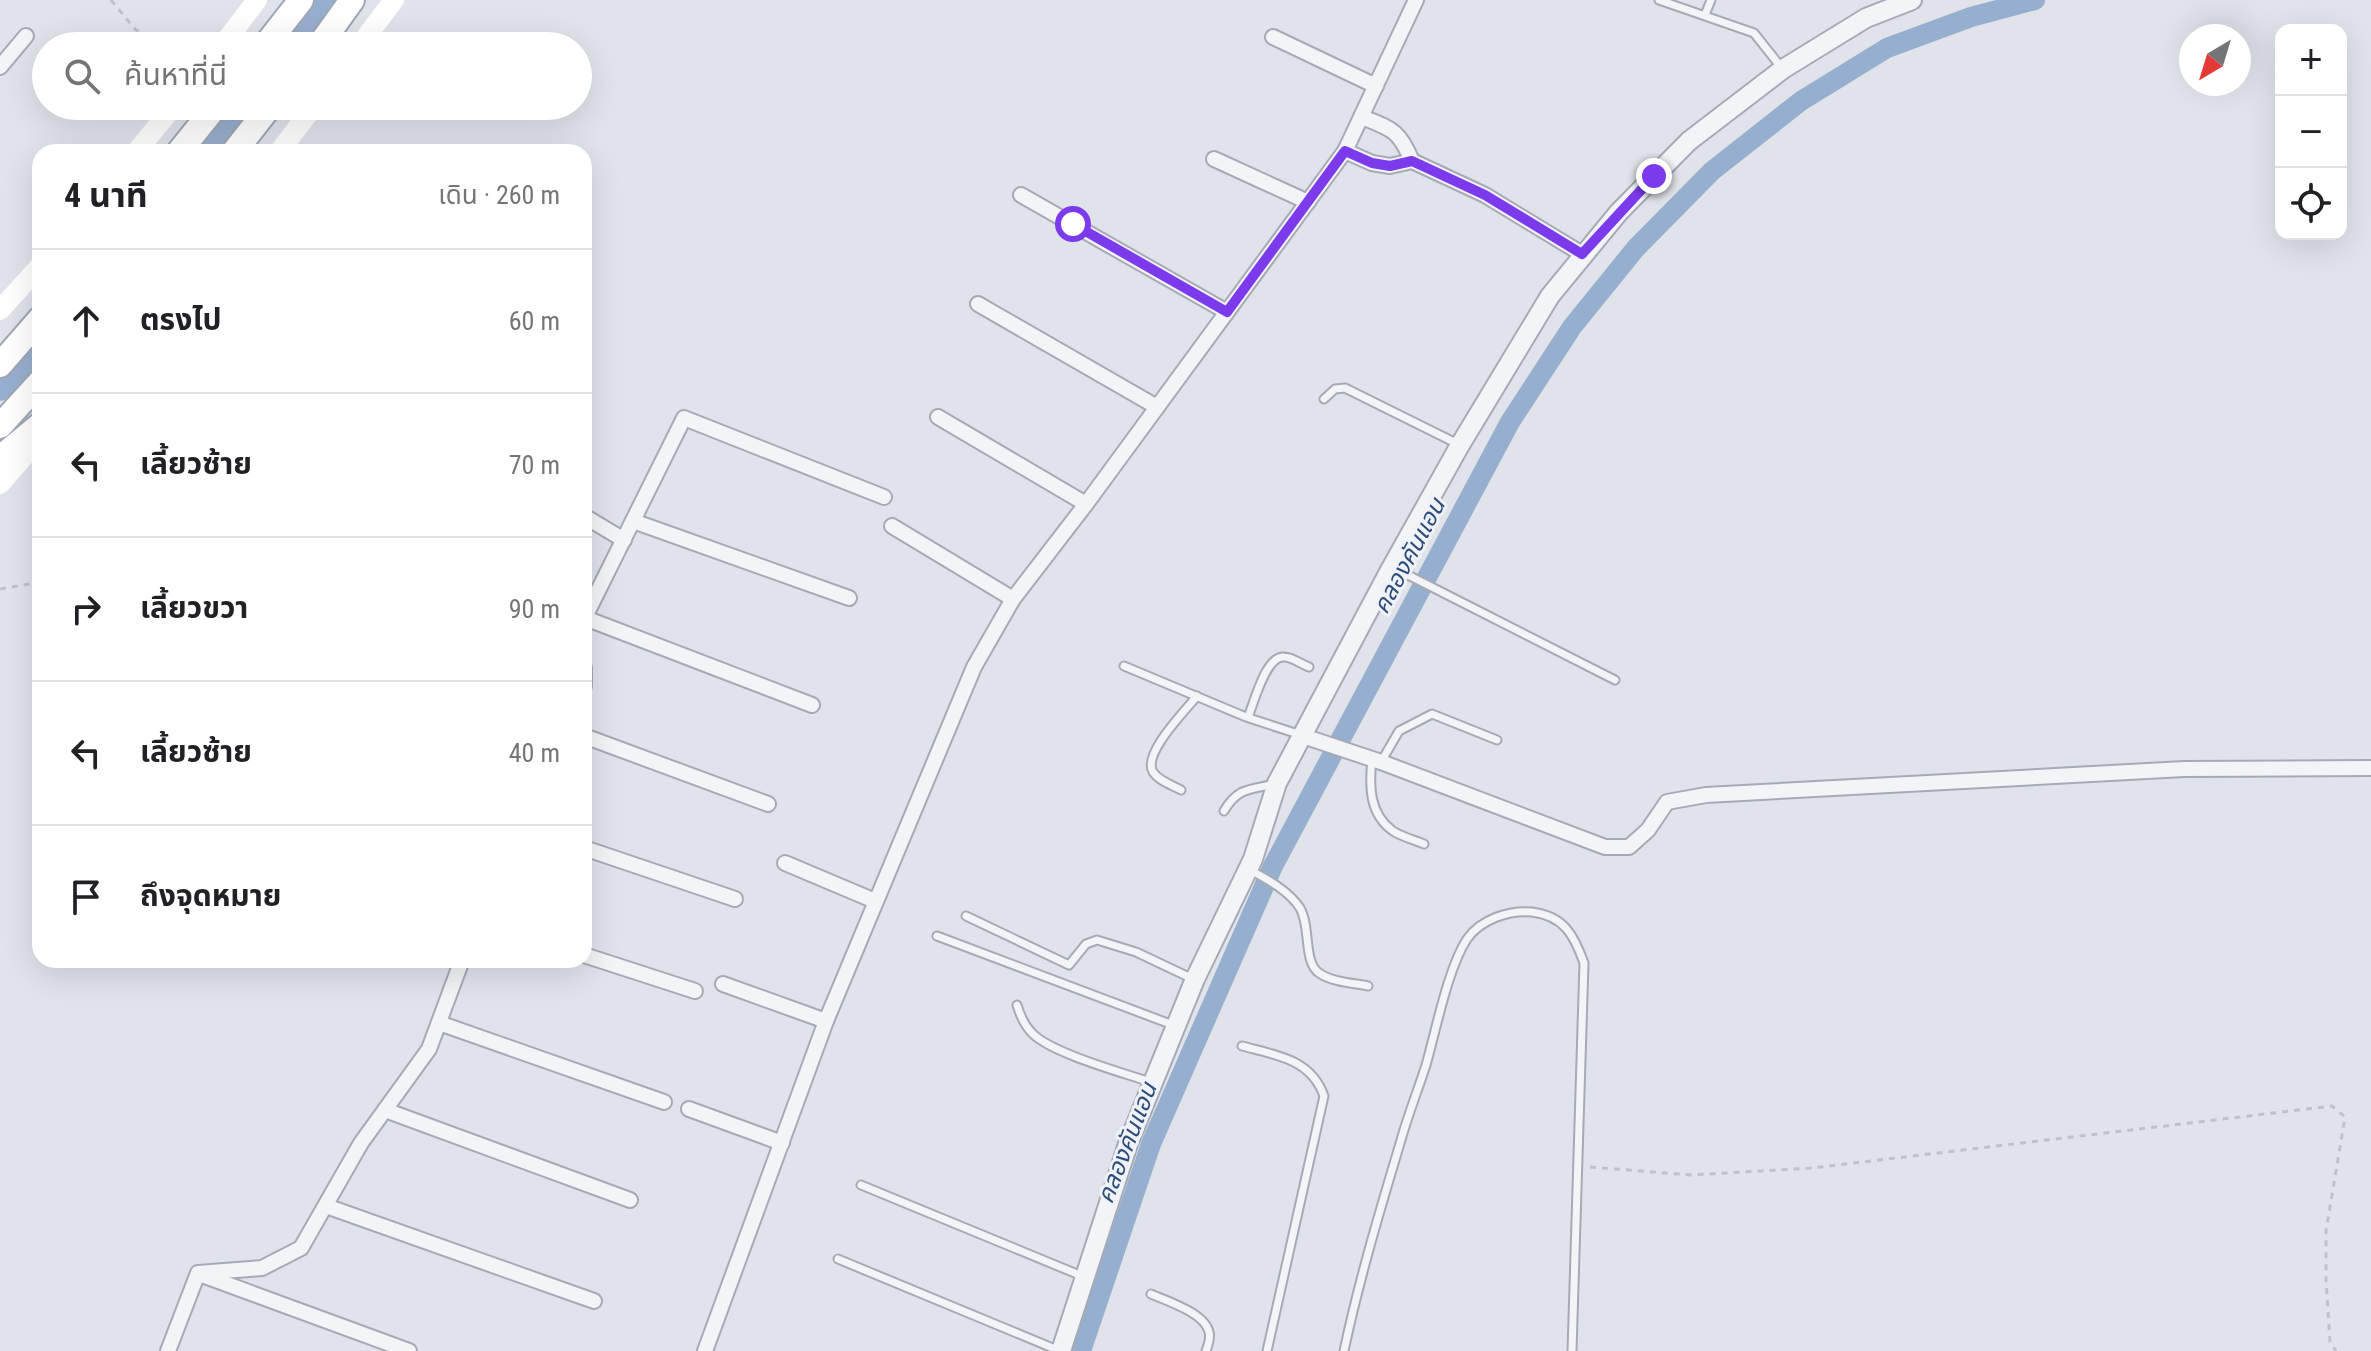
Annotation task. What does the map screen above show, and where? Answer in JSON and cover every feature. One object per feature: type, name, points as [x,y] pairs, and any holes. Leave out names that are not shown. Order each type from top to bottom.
[{"type":"main road","points":[[233,32],[257,0]]},
{"type":"main road","points":[[276,32],[301,0]]},
{"type":"main road","points":[[329,32],[352,0]]},
{"type":"main road","points":[[370,32],[394,0]]},
{"type":"main road","points":[[143,144],[162,120]]},
{"type":"main road","points":[[185,144],[205,120]]},
{"type":"main road","points":[[240,144],[259,120]]},
{"type":"main road","points":[[285,144],[303,120]]},
{"type":"main road","points":[[0,310],[32,275]]},
{"type":"main road","points":[[0,365],[32,328]]},
{"type":"main road","points":[[0,426],[32,391]]},
{"type":"main road","points":[[0,458],[32,432]]},
{"type":"main road","points":[[0,484],[32,447]]},
{"type":"street","points":[[705,1351],[826,1021],[974,667],[1013,599],[1345,151],[1416,0]]},
{"type":"street","points":[[1060,1351],[1128,1144],[1152,1082],[1195,979],[1255,872],[1277,783],[1460,445],[1550,296],[1619,212],[1689,141],[1783,69],[1866,18],[1912,0]]},
{"type":"street","points":[[0,67],[26,36]]},
{"type":"street","points":[[1273,37],[1376,86]]},
{"type":"street","points":[[1362,117],[1385,126],[1402,139],[1412,161]]},
{"type":"street","points":[[1345,151],[1372,163],[1390,166],[1412,161],[1485,195],[1582,254]]},
{"type":"street","points":[[1214,159],[1308,202]]},
{"type":"street","points":[[1021,195],[1227,312]]},
{"type":"street","points":[[978,304],[1157,407]]},
{"type":"street","points":[[938,417],[1086,504]]},
{"type":"street","points":[[592,603],[684,418],[884,497]]},
{"type":"street","points":[[592,521],[624,540]]},
{"type":"street","points":[[633,521],[849,598]]},
{"type":"street","points":[[892,526],[1013,599]]},
{"type":"street","points":[[592,622],[812,705]]},
{"type":"street","points":[[1303,736],[1605,847],[1629,847],[1648,830],[1667,802],[1706,795],[2184,769],[2371,768]]},
{"type":"street","points":[[592,739],[768,804]]},
{"type":"street","points":[[592,851],[735,899]]},
{"type":"street","points":[[785,863],[875,901]]},
{"type":"street","points":[[592,958],[695,991]]},
{"type":"street","points":[[198,1273],[262,1268],[301,1248],[361,1143],[429,1049],[459,968]]},
{"type":"street","points":[[723,984],[826,1021]]},
{"type":"street","points":[[439,1023],[664,1102]]},
{"type":"street","points":[[689,1109],[782,1143]]},
{"type":"street","points":[[385,1110],[630,1200]]},
{"type":"street","points":[[326,1206],[594,1301]]},
{"type":"street","points":[[168,1351],[198,1273]]},
{"type":"street","points":[[198,1273],[409,1351]]},
{"type":"lane","points":[[1659,0],[1754,33],[1783,69]]},
{"type":"lane","points":[[1705,15],[1711,0]]},
{"type":"lane","points":[[1324,399],[1335,389],[1345,388],[1460,445]]},
{"type":"lane","points":[[1389,572],[1410,576],[1615,680]]},
{"type":"lane","points":[[1248,717],[1266,671],[1275,658],[1288,657],[1309,667]]},
{"type":"lane","points":[[1124,666],[1303,736]]},
{"type":"lane","points":[[1181,790],[1154,773],[1152,756],[1197,696]]},
{"type":"lane","points":[[1424,844],[1393,831],[1375,810],[1369,786],[1372,759],[1399,731],[1432,714],[1497,740]]},
{"type":"lane","points":[[1224,811],[1232,798],[1244,790],[1277,783]]},
{"type":"lane","points":[[1255,872],[1287,894],[1299,907],[1306,925],[1310,964],[1318,973],[1368,986]]},
{"type":"lane","points":[[1344,1351],[1352,1312],[1456,961],[1468,937],[1482,923],[1503,915],[1527,912],[1548,914],[1566,927],[1584,963],[1572,1351]]},
{"type":"lane","points":[[966,916],[1069,965],[1086,944],[1097,940],[1136,952],[1195,979]]},
{"type":"lane","points":[[937,936],[1175,1026]]},
{"type":"lane","points":[[1017,1005],[1022,1019],[1039,1039],[1078,1057],[1152,1082]]},
{"type":"lane","points":[[1242,1046],[1283,1057],[1306,1068],[1319,1083],[1324,1096],[1267,1351]]},
{"type":"lane","points":[[861,1185],[1084,1277]]},
{"type":"lane","points":[[838,1259],[1060,1351]]},
{"type":"lane","points":[[1151,1294],[1191,1312],[1205,1323],[1210,1334],[1206,1351]]},
{"type":"path","points":[[111,0],[139,32]]},
{"type":"path","points":[[0,589],[32,583]]},
{"type":"path","points":[[1578,1167],[1691,1175],[1812,1168],[2332,1106],[2345,1117],[2326,1231],[2330,1342],[2336,1351]]},
{"type":"waterway","points":[[300,32],[326,0]]},
{"type":"waterway","name":"คลองคันแอน","points":[[1081,1351],[1151,1144],[1273,866],[1510,422],[1572,327],[1636,248],[1712,171],[1801,101],[1887,48],[1971,17],[2035,0]]},
{"type":"waterway","points":[[212,144],[231,120]]},
{"type":"waterway","points":[[0,391],[32,357]]},
{"type":"route","points":[[1073,224],[1227,312],[1345,151],[1372,163],[1390,166],[1412,161],[1485,195],[1582,254],[1654,176]]}]
